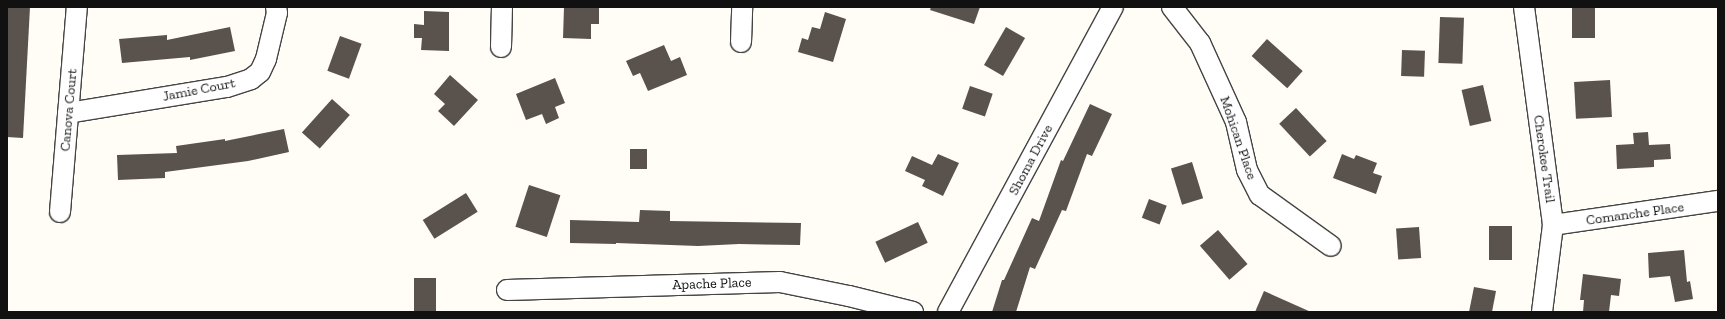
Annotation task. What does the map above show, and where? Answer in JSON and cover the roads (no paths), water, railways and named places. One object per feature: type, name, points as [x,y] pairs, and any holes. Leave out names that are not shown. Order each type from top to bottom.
[{"type":"street","name":"Canova Court","points":[[60,212],[77,7]]},
{"type":"street","name":"Jamie Court","points":[[68,113],[227,87],[251,79],[260,72],[266,59],[277,13],[276,7]]},
{"type":"street","points":[[501,47],[502,7]]},
{"type":"street","points":[[741,42],[742,7]]},
{"type":"street","name":"Shoma Drive","points":[[948,312],[1113,7]]},
{"type":"street","name":"Mohican Place","points":[[1172,7],[1200,43],[1236,122],[1247,170],[1260,195],[1331,246]]},
{"type":"street","name":"Cherokee Trail","points":[[1524,7],[1553,225],[1542,312]]},
{"type":"street","name":"Comanche Place","points":[[1553,225],[1718,201]]},
{"type":"street","name":"Apache Place","points":[[507,290],[780,282],[849,296],[913,312]]}]
